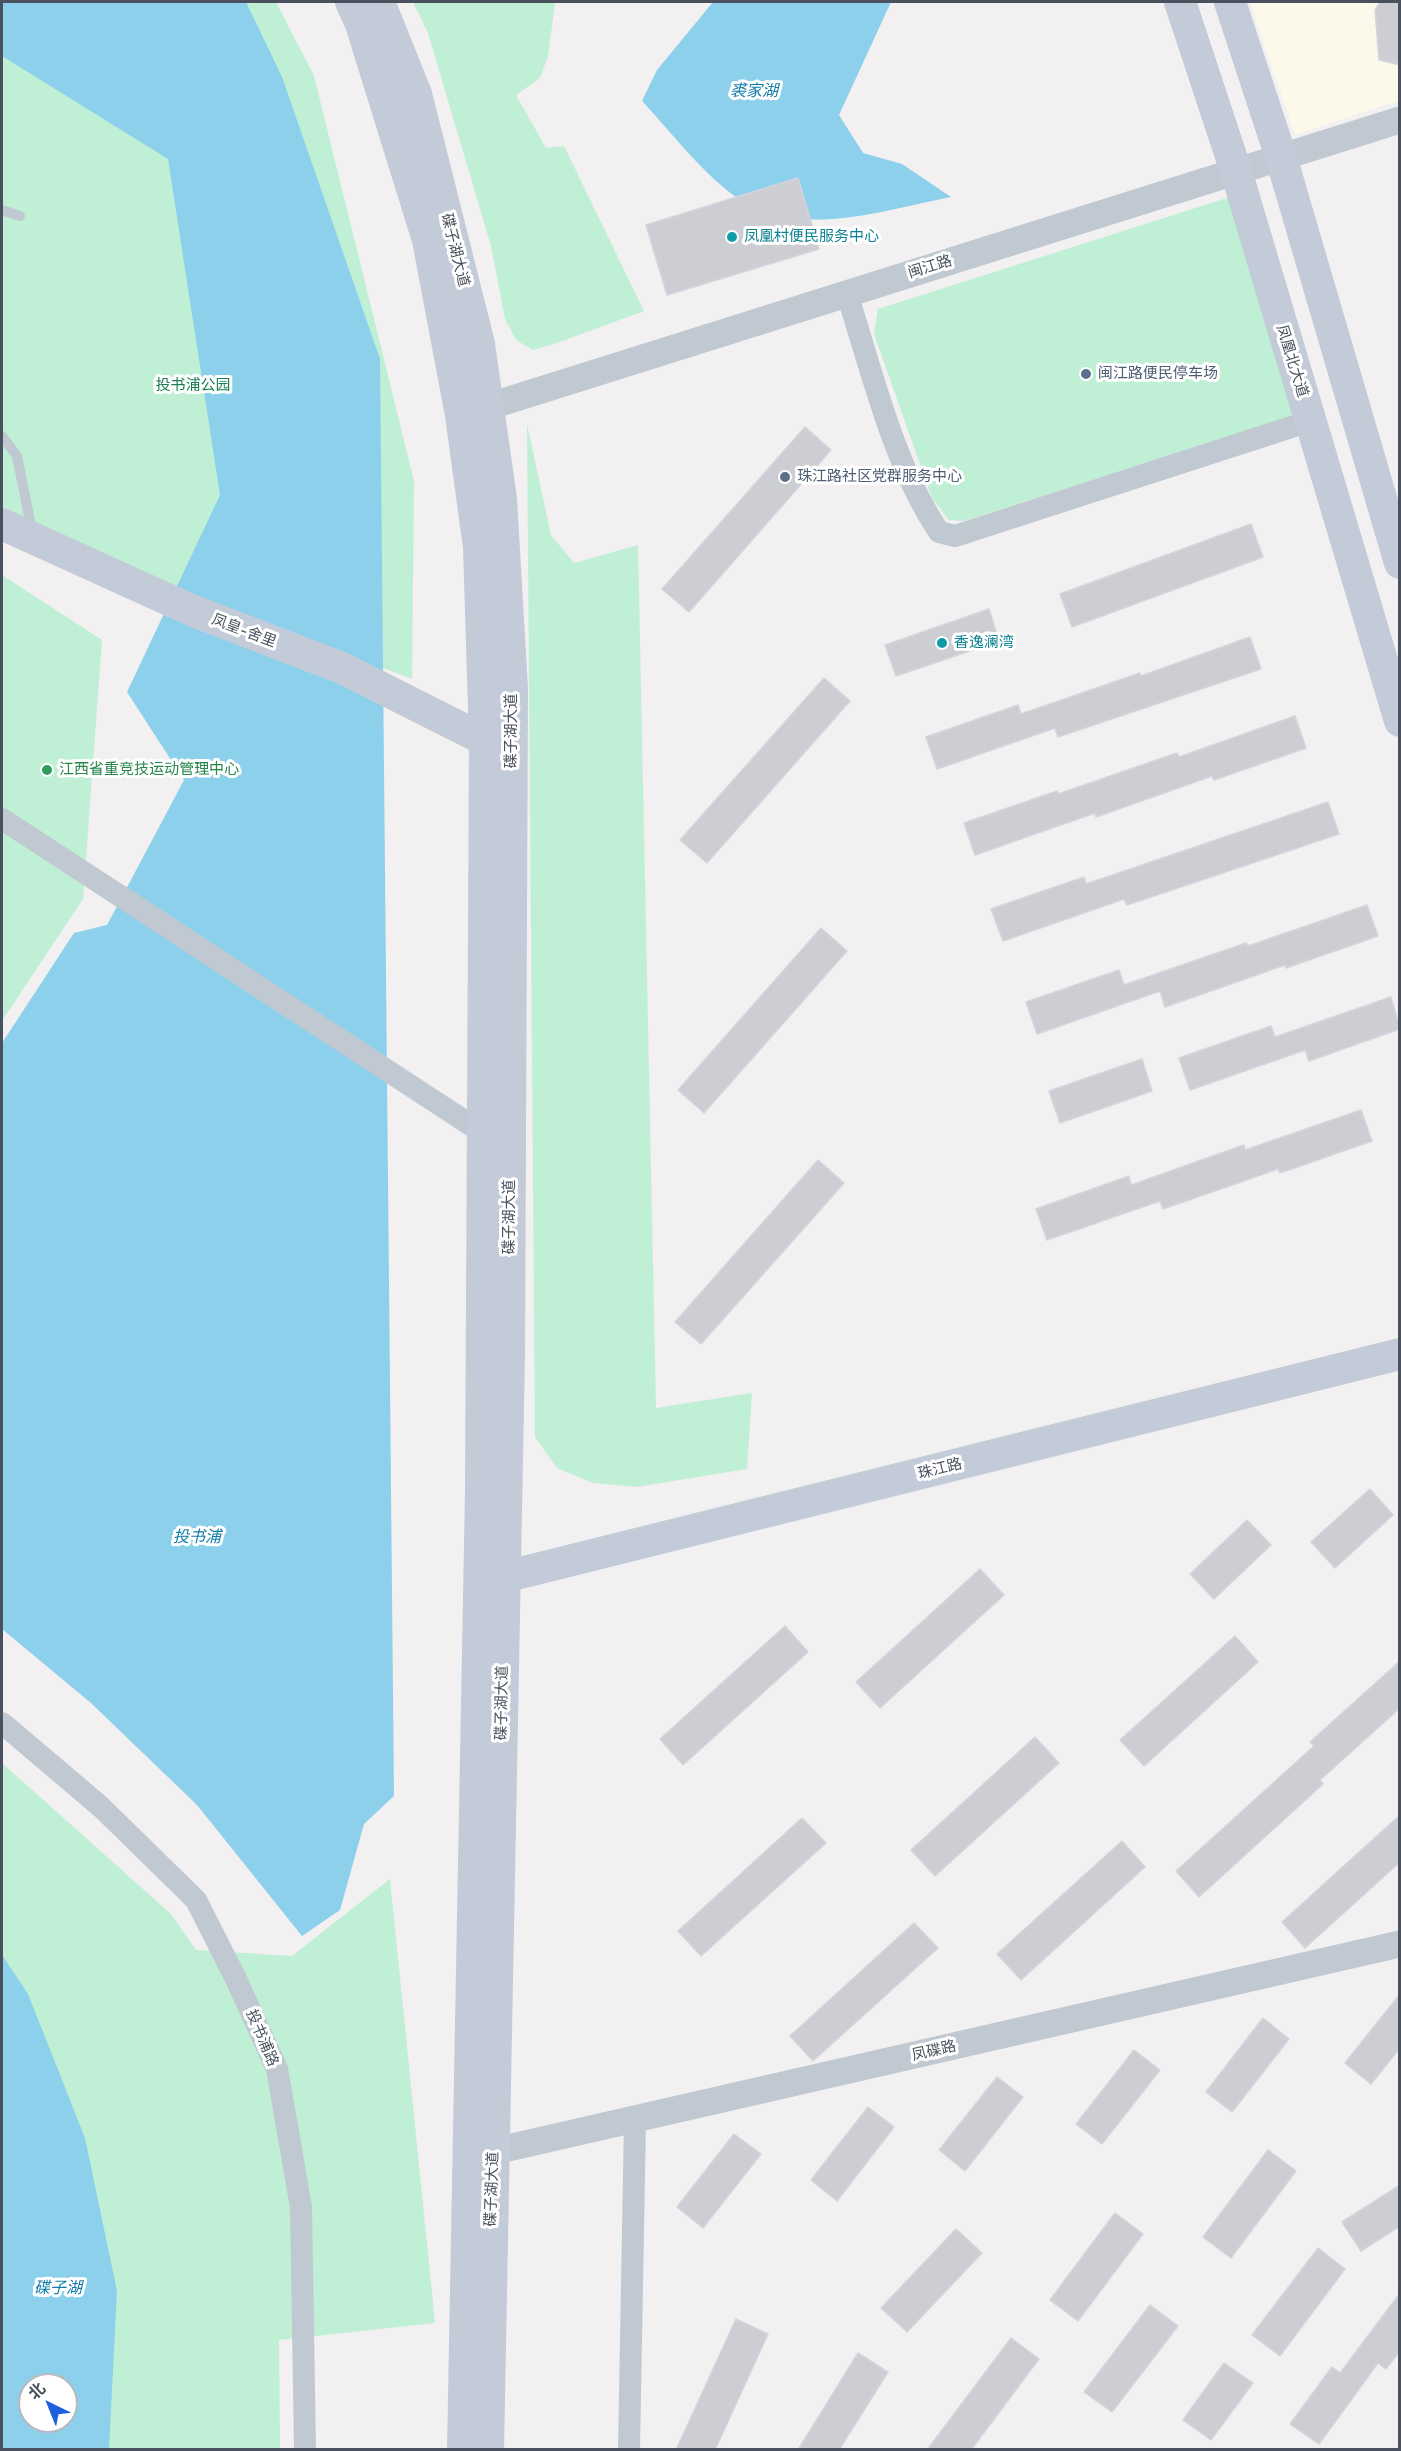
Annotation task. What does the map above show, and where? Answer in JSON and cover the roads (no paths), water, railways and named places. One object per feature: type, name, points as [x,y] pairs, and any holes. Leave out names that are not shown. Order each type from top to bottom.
[{"type":"main road","name":"碟子湖大道","points":[[351,2],[361,24],[428,240],[501,499],[512,690],[509,1354],[492,1580]]},
{"type":"main road","name":"碟子湖大道","points":[[379,2],[416,94],[479,344],[475,411],[485,740],[483,1133],[492,1580],[481,2155],[463,2450]]},
{"type":"main road","name":"凤凰北大道","points":[[1180,2],[1236,171],[1400,721]]},
{"type":"main road","points":[[1230,2],[1281,157],[1400,563]]},
{"type":"main road","name":"凤皇-舍里","points":[[2,524],[191,610],[342,668],[485,740]]},
{"type":"main road","name":"珠江路","points":[[492,1580],[1400,1354]]},
{"type":"main road","name":"碟子湖大道","points":[[481,2155],[488,2450]]},
{"type":"street","name":"闽江路","points":[[475,411],[1400,120]]},
{"type":"street","points":[[847,294],[902,466],[922,507],[939,532],[955,536],[1310,421]]},
{"type":"street","points":[[2,819],[483,1133]]},
{"type":"street","name":"投书浦路","points":[[2,1723],[100,1807],[196,1900],[236,1979],[276,2069],[301,2206],[305,2450]]},
{"type":"street","name":"凤碟路","points":[[481,2155],[1400,1944]]},
{"type":"street","points":[[629,2450],[635,2120]]},
{"type":"lane","points":[[2,210],[20,216]]},
{"type":"lane","points":[[2,436],[17,456],[33,538]]},
{"type":"water","name":"投书浦","points":[[2,2],[246,2],[282,77],[380,359],[394,1796],[364,1824],[340,1910],[302,1936],[197,1805],[91,1703],[2,1629],[2,1043],[74,933],[107,925],[184,780],[127,692],[220,495],[168,159],[2,56]]},
{"type":"water","name":"裘家湖","points":[[713,2],[891,2],[839,115],[863,153],[902,164],[951,197],[873,214],[817,220],[791,218],[765,212],[728,191],[702,168],[642,101],[657,70]]},
{"type":"water","name":"碟子湖","points":[[2,1955],[28,1994],[85,2138],[117,2291],[109,2449],[2,2449]]},
{"type":"place","name":"凤凰村便民服务中心","points":[[732,237]]},
{"type":"place","name":"闽江路便民停车场","points":[[1086,374]]},
{"type":"place","name":"珠江路社区党群服务中心","points":[[785,477]]},
{"type":"place","name":"香逸澜湾","points":[[942,643]]},
{"type":"place","name":"江西省重竞技运动管理中心","points":[[47,770]]},
{"type":"park label","name":"投书浦公园","points":[[193,386]]}]
